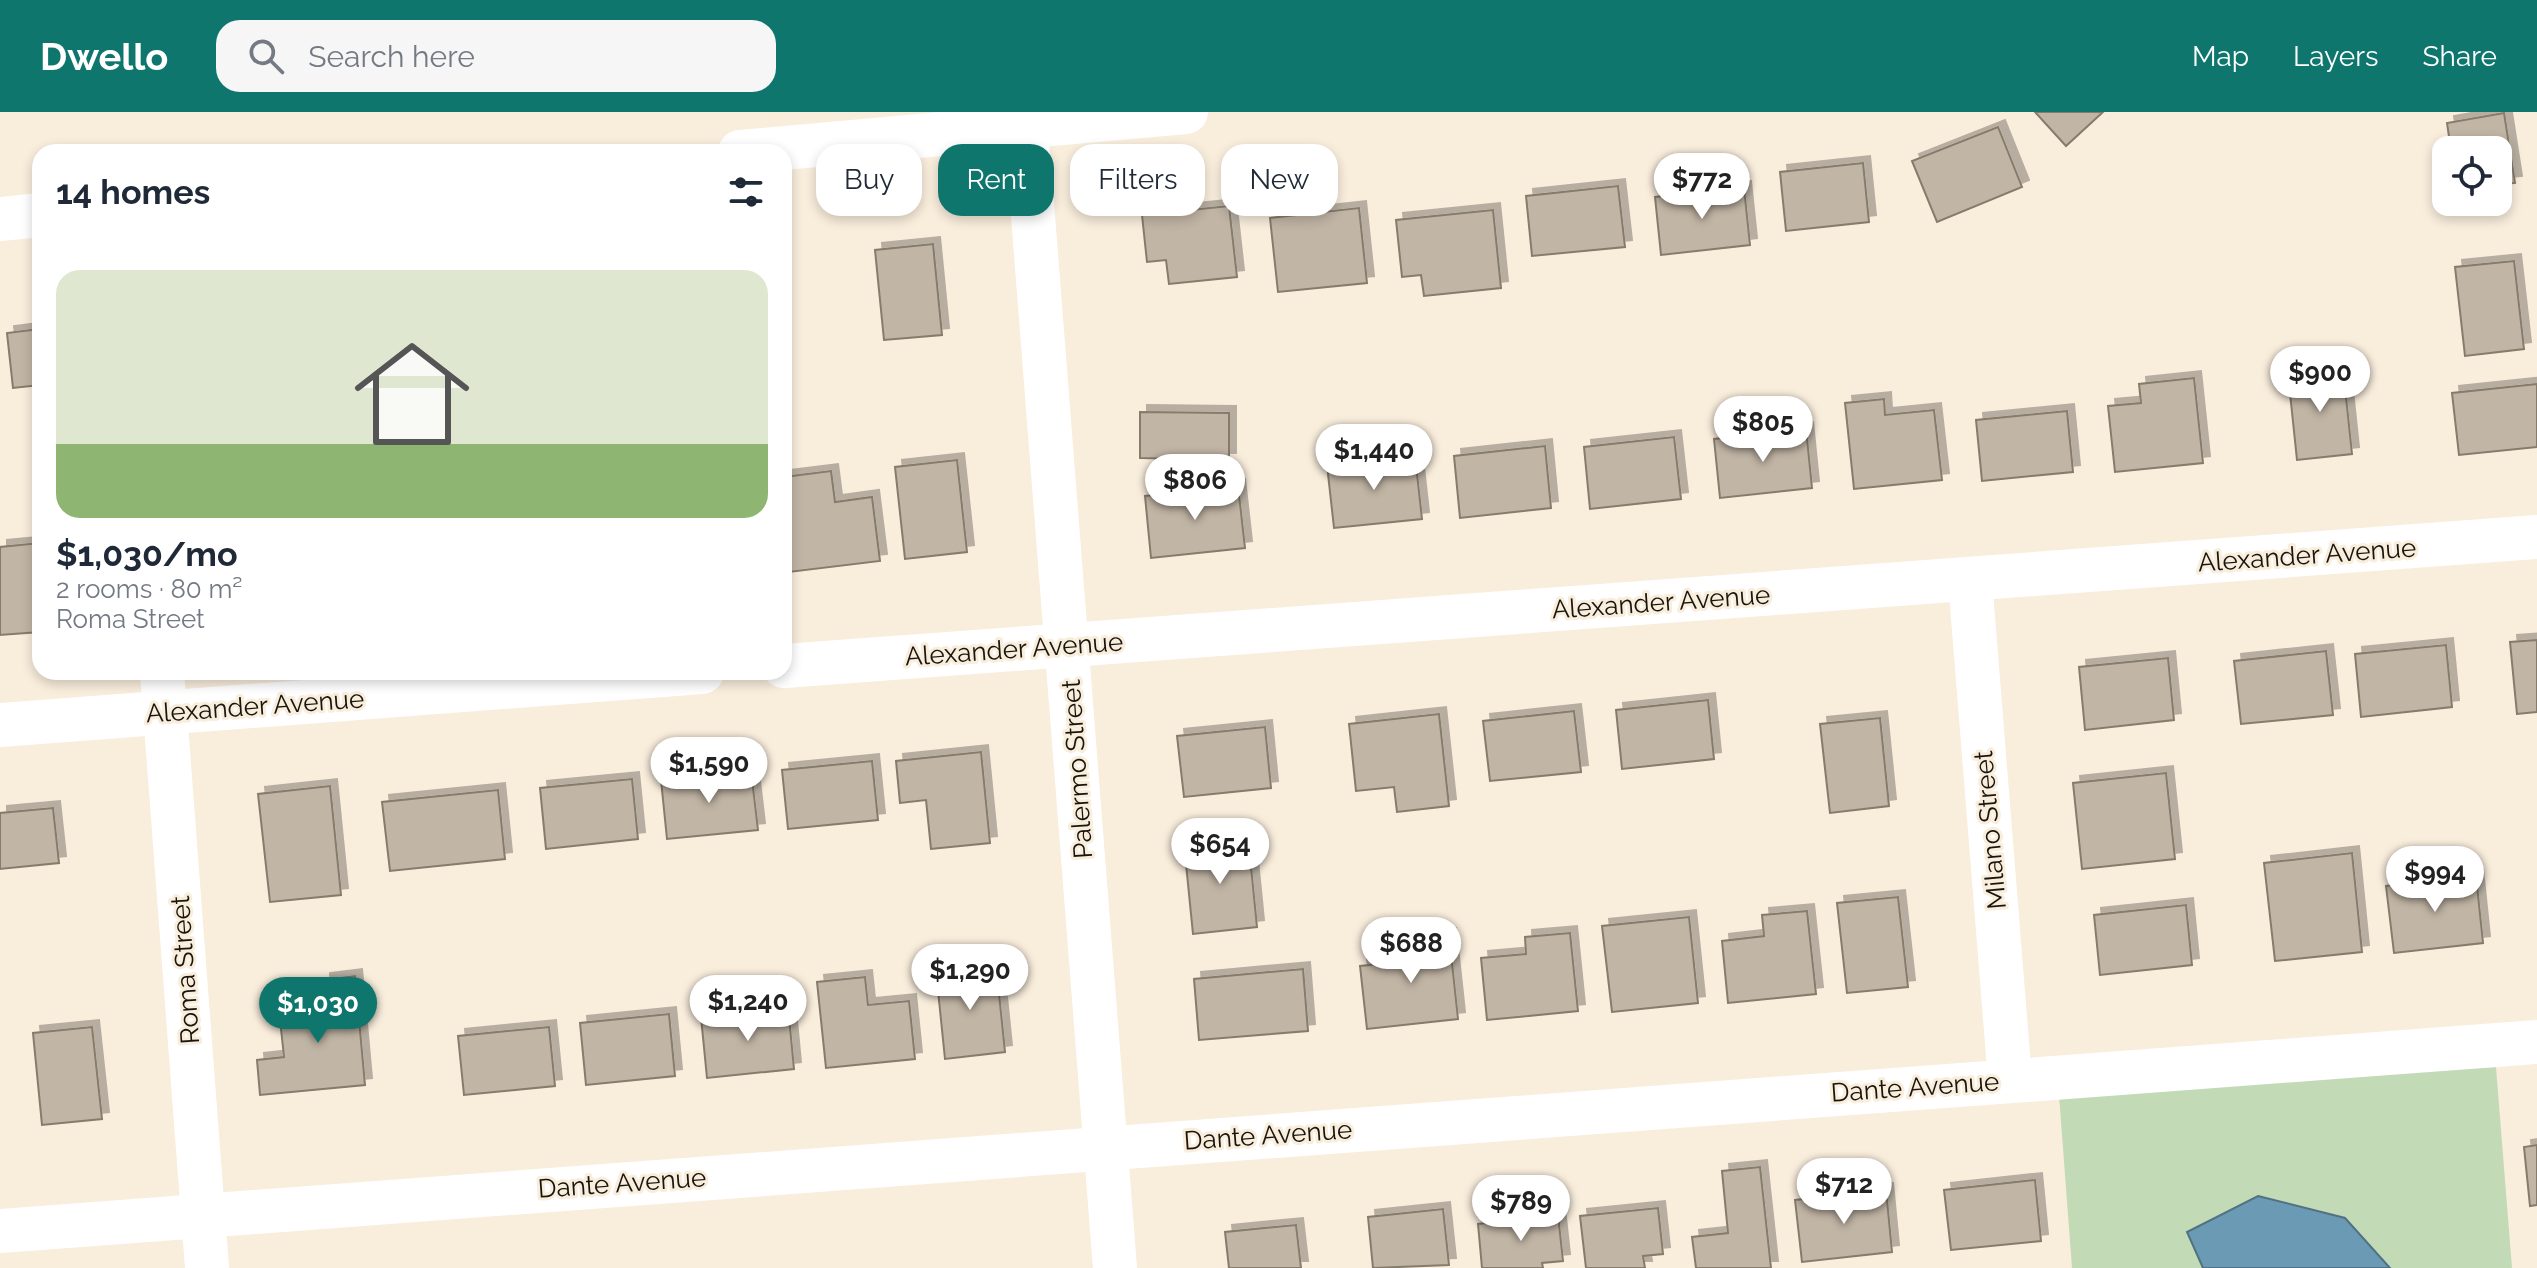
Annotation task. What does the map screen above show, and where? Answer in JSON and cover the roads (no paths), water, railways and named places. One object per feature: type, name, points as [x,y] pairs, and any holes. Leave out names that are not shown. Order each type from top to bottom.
[{"type":"street","points":[[792,147],[1186,112]]},
{"type":"street","name":"Palermo Street","points":[[1026,126],[1115,1268]]},
{"type":"street","points":[[0,219],[32,216]]},
{"type":"street","name":"Alexander Avenue","points":[[792,665],[2537,537]]},
{"type":"street","name":"Milano Street","points":[[1970,580],[2010,1080]]},
{"type":"street","name":"Alexander Avenue","points":[[0,725],[164,692],[487,680]]},
{"type":"street","name":"Roma Street","points":[[164,692],[207,1268]]},
{"type":"street","name":"Dante Avenue","points":[[0,1231],[2537,1042]]},
{"type":"water","points":[[2258,1196],[2345,1218],[2390,1268],[2203,1268],[2187,1232]]}]
